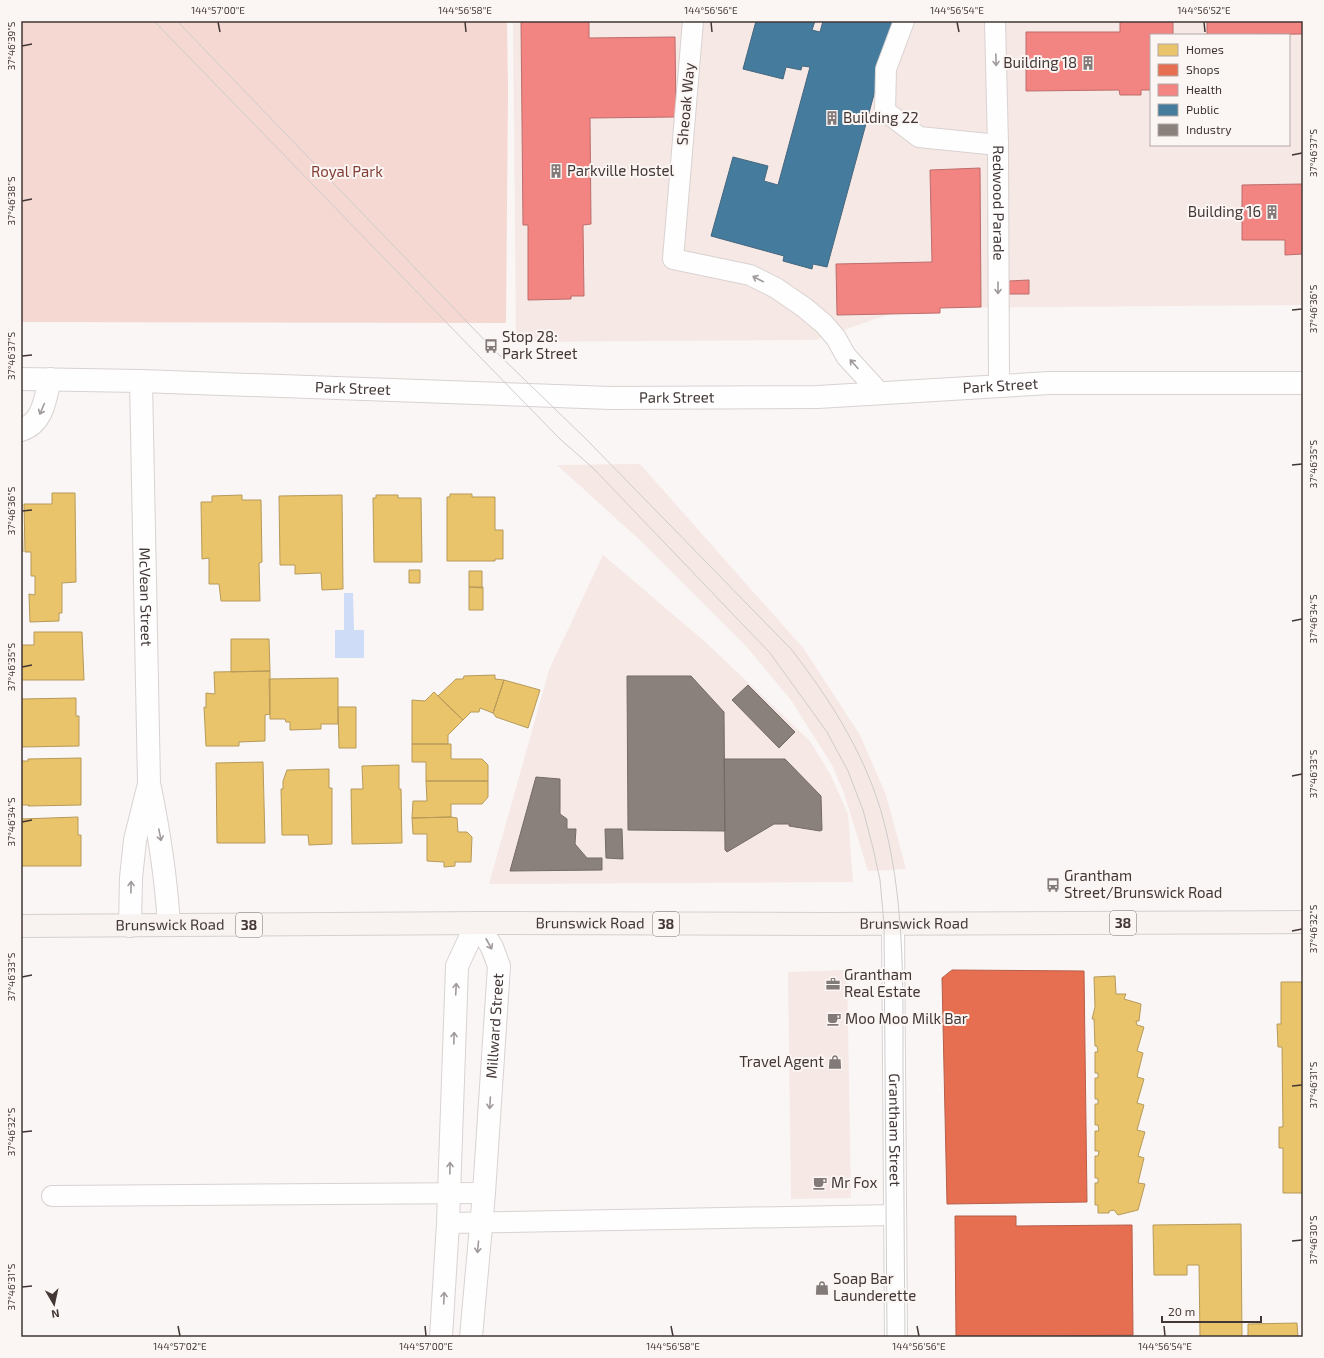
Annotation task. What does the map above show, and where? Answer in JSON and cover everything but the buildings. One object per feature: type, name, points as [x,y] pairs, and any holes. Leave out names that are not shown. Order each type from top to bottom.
[{"type":"main road","name":"Brunswick Road","points":[[21,926],[477,923],[893,924],[1303,922]]},
{"type":"street","name":"Park Street","points":[[21,379],[142,380],[611,398],[818,397],[1050,383],[1303,383]]},
{"type":"street","points":[[21,430],[30,427],[43,411],[50,380]]},
{"type":"street","name":"McVean Street","points":[[142,380],[149,783],[161,841],[169,925]]},
{"type":"street","name":"McVean Street","points":[[130,926],[131,878],[135,840],[149,783]]},
{"type":"street","points":[[441,1337],[448,1223],[457,966],[477,923]]},
{"type":"street","name":"Millward Street","points":[[471,1337],[484,1193],[499,966],[492,948],[477,923]]},
{"type":"street","name":"Grantham Street","points":[[893,924],[896,1337]]},
{"type":"lane","name":"Sheoak Way","points":[[693,21],[673,260],[750,275],[776,288],[805,308],[824,324],[836,338],[846,356],[880,393]]},
{"type":"lane","points":[[904,21],[886,69],[885,111],[919,137],[998,145]]},
{"type":"lane","name":"Redwood Parade","points":[[995,21],[998,145],[999,385]]},
{"type":"lane","points":[[52,1196],[484,1193]]},
{"type":"lane","points":[[448,1223],[480,1224],[895,1215]]},
{"type":"shaded area","points":[[513,21],[1303,21],[1303,305],[907,308],[815,340],[516,342]]},
{"type":"shaded area","points":[[640,464],[804,649],[860,735],[886,795],[906,869],[868,871],[844,793],[832,765],[791,700],[746,646],[642,542],[557,465]]},
{"type":"shaded area","points":[[603,555],[702,639],[810,741],[830,774],[848,814],[853,882],[489,884],[549,670]]},
{"type":"shaded area","points":[[847,970],[851,1198],[791,1199],[788,972]]},
{"type":"green space","name":"Royal Park","points":[[21,21],[507,21],[508,90],[506,323],[21,322]]},
{"type":"water","points":[[344,593],[353,593],[354,630],[364,630],[364,658],[335,658],[335,630],[344,630]]},
{"type":"tram line","points":[[154,21],[560,439],[593,468],[770,653],[827,732],[848,771],[863,810],[880,880],[884,924],[887,1337]]},
{"type":"tram line","points":[[177,21],[496,352],[586,439],[791,649],[819,687],[844,726],[865,767],[881,811],[895,874],[899,907],[903,1003],[905,1337]]},
{"type":"place","name":"Building 18","points":[[1088,63]]},
{"type":"place","name":"Building 22","points":[[832,118]]},
{"type":"place","name":"Parkville Hostel","points":[[556,171]]},
{"type":"place","name":"Building 16","points":[[1272,212]]},
{"type":"place","name":"Stop 28: Park Street","points":[[491,346]]},
{"type":"place","name":"Grantham Street/Brunswick Road","points":[[1053,885]]},
{"type":"place","name":"Grantham Real Estate","points":[[833,984]]},
{"type":"place","name":"Moo Moo Milk Bar","points":[[834,1019]]},
{"type":"place","name":"Travel Agent","points":[[835,1062]]},
{"type":"place","name":"Mr Fox","points":[[820,1183]]},
{"type":"place","name":"Soap Bar Launderette","points":[[822,1288]]}]
